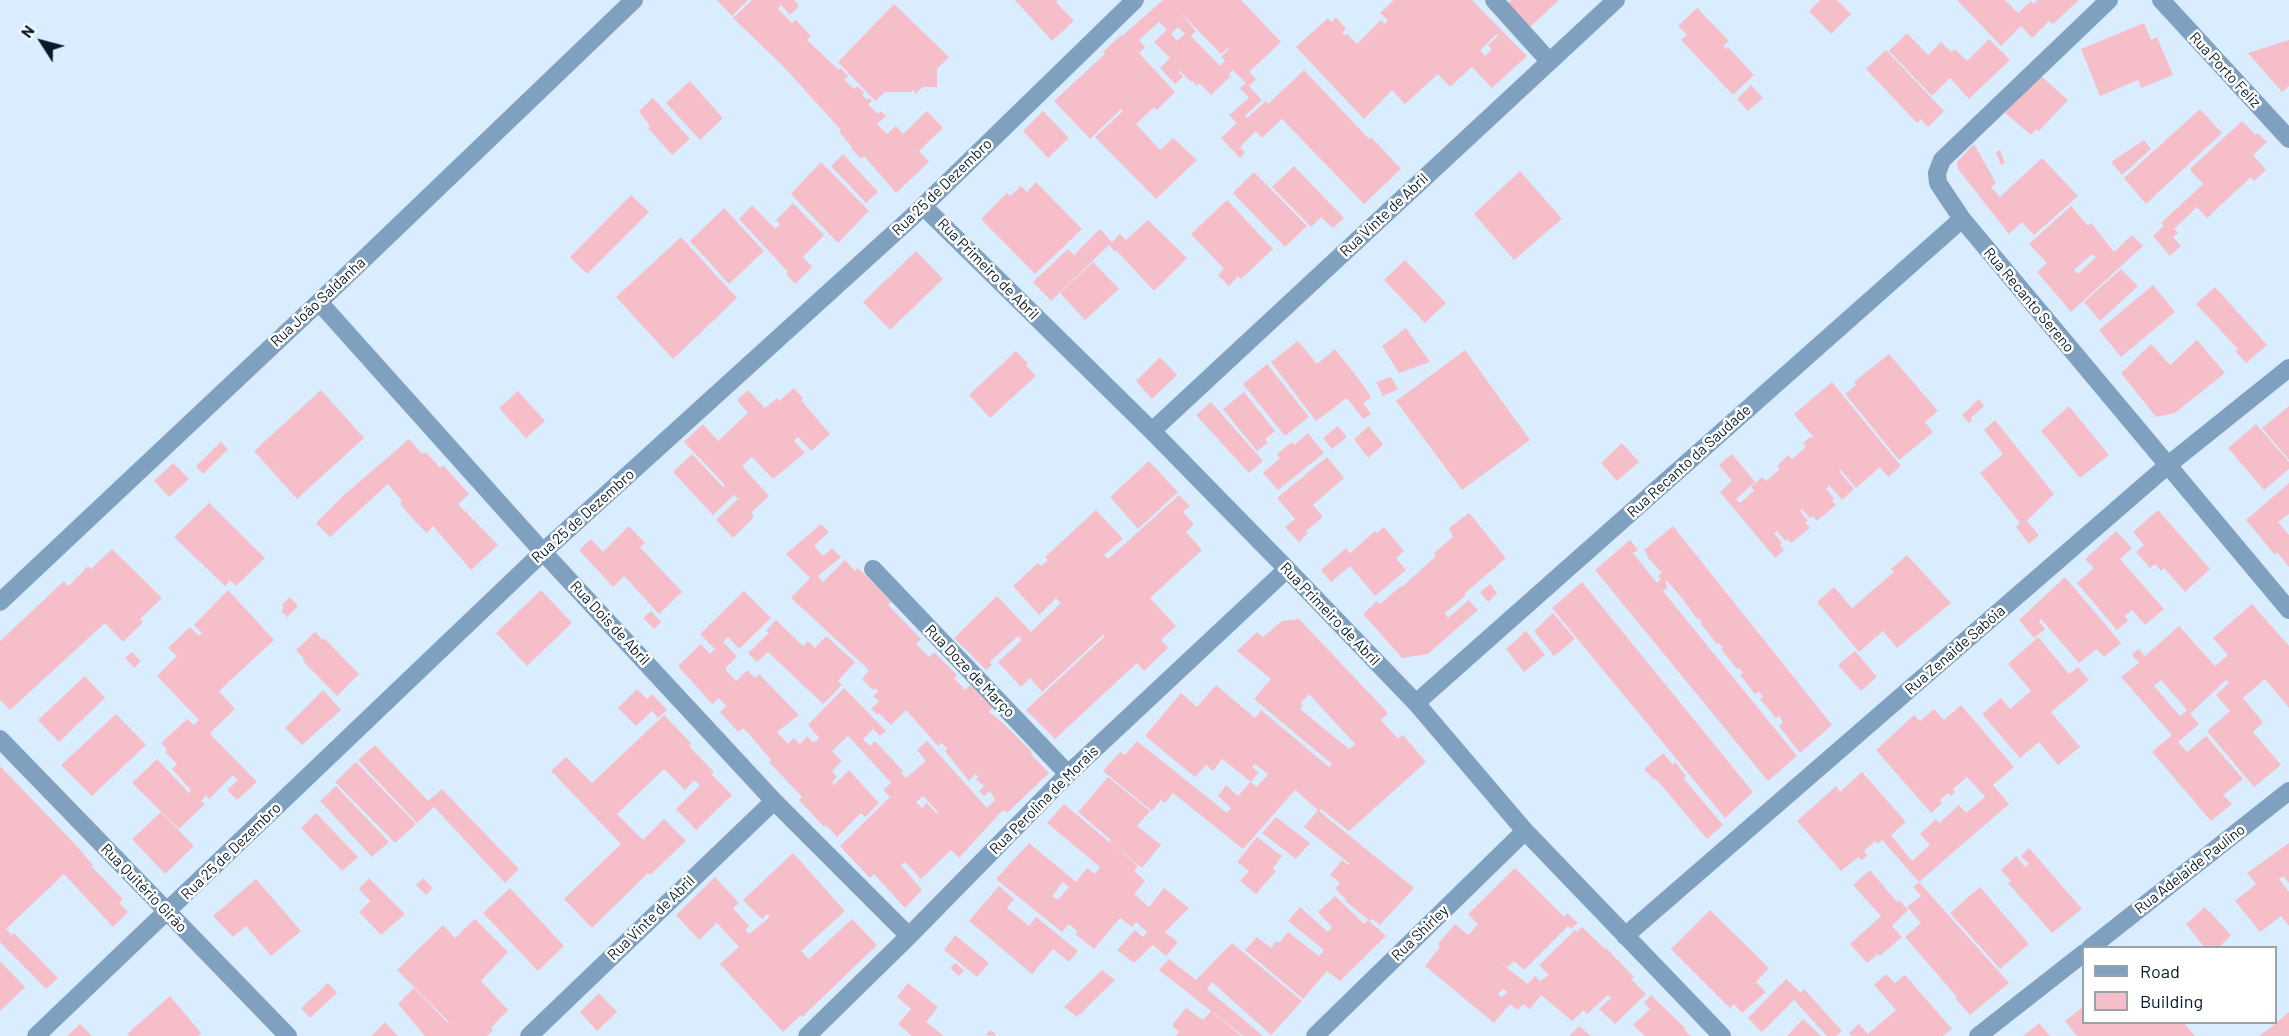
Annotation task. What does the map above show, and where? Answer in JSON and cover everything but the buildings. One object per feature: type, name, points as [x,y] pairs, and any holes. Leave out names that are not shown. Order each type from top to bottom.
[{"type":"street","name":"Rua João Saldanha","points":[[0,602],[319,302],[634,0]]},
{"type":"street","name":"Rua 25 de Dezembro","points":[[36,1036],[543,552],[923,206],[1135,0]]},
{"type":"street","points":[[1494,0],[1548,61]]},
{"type":"street","name":"Rua Vinte de Abril","points":[[1152,430],[1616,0]]},
{"type":"street","name":"Rua Recanto Sereno","points":[[2109,0],[1942,160],[1937,173],[1938,183],[1962,219],[2289,610]]},
{"type":"street","name":"Rua Porto Feliz","points":[[2160,0],[2289,139]]},
{"type":"street","name":"Rua Primeiro de Abril","points":[[923,206],[1152,430],[1416,703],[1526,831],[1722,1036]]},
{"type":"street","name":"Rua Recanto da Saudade","points":[[1416,703],[1962,219]]},
{"type":"street","name":"Rua Dois de Abril","points":[[319,302],[543,552],[774,801],[909,936]]},
{"type":"street","name":"Rua Zenaide Sabóia","points":[[1625,936],[2168,465],[2289,368]]},
{"type":"street","name":"Rua Doze de Março","points":[[873,569],[1068,774]]},
{"type":"street","name":"Rua Perolina de Morais","points":[[807,1036],[1068,774],[1287,569]]},
{"type":"street","name":"Rua Quitério Girão","points":[[0,739],[288,1036]]},
{"type":"street","name":"Rua Adelaide Paulino","points":[[2093,946],[2289,791]]},
{"type":"street","name":"Rua Vinte de Abril","points":[[529,1036],[774,801]]},
{"type":"street","name":"Rua Shirley","points":[[1316,1036],[1526,831]]},
{"type":"street","points":[[1978,1036],[2082,955]]}]
